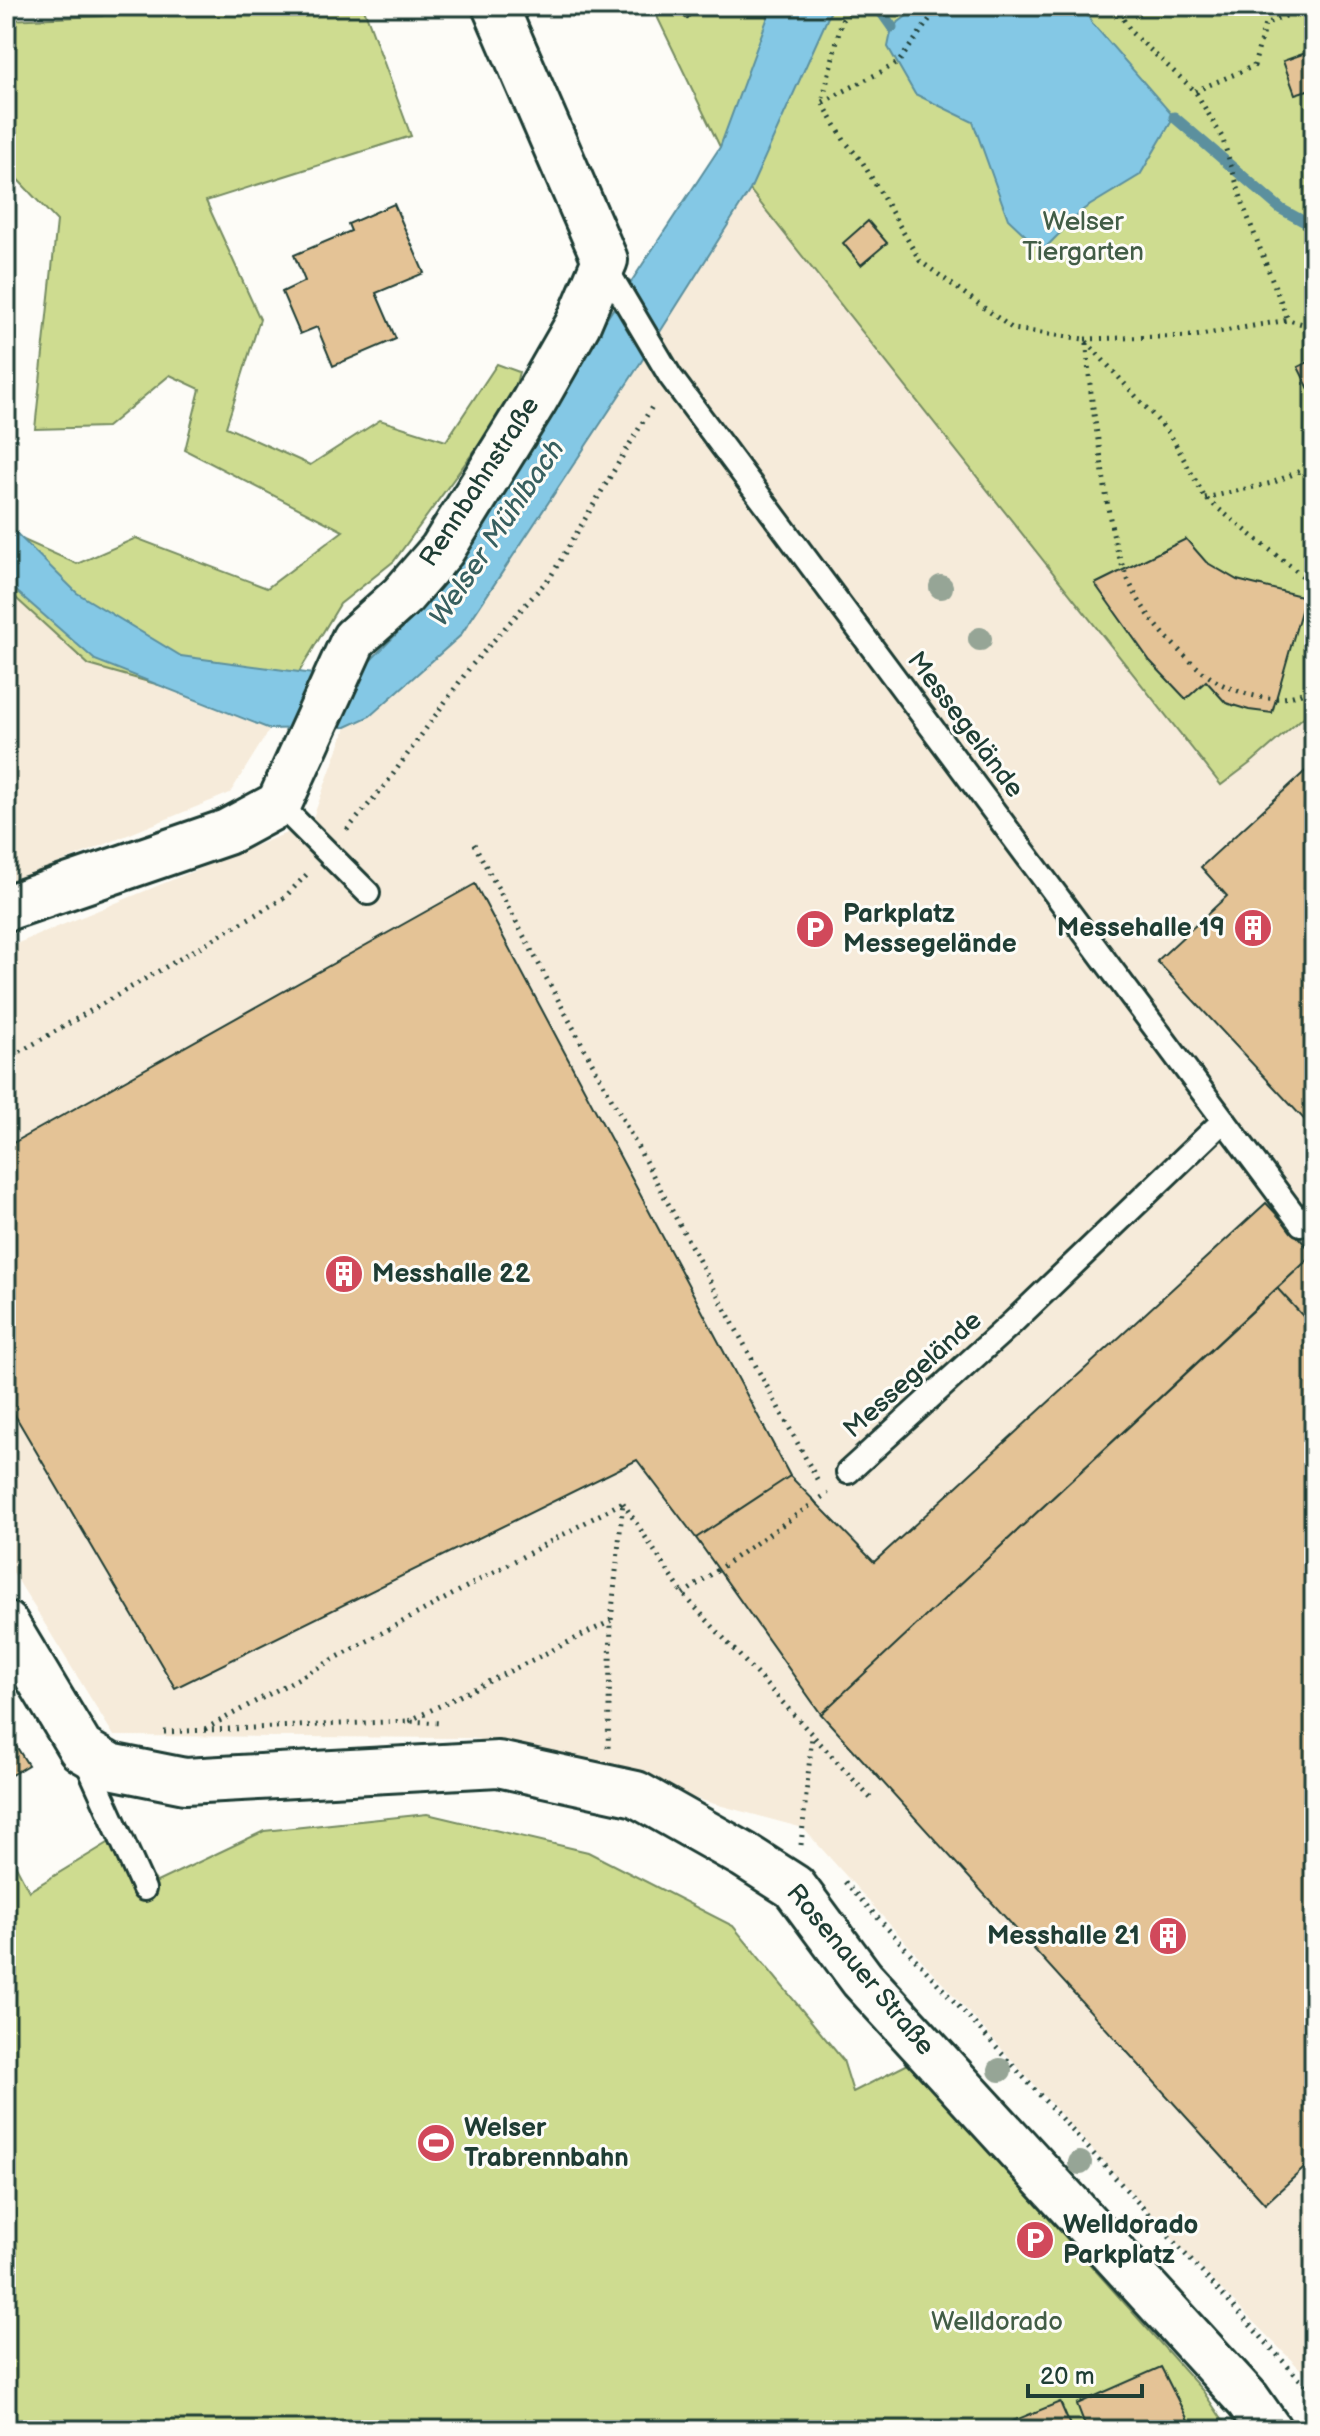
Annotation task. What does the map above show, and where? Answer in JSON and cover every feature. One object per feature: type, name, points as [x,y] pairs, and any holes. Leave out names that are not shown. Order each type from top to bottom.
[{"type":"street","points":[[495,6],[609,270]]},
{"type":"street","name":"Rennbahnstraße","points":[[279,804],[354,639],[403,595],[442,550],[609,270]]},
{"type":"street","points":[[6,908],[227,832],[279,804]]},
{"type":"street","points":[[6,1624],[81,1749]]},
{"type":"street","name":"Rosenauer Straße","points":[[81,1749],[110,1766],[185,1781],[498,1764],[636,1794],[744,1855],[794,1887],[862,1979],[1248,2400],[1269,2430]]},
{"type":"lane","name":"Messegelände","points":[[609,270],[666,369],[1224,1120],[1307,1218]]},
{"type":"lane","points":[[279,804],[368,893]]},
{"type":"lane","name":"Messegelände","points":[[848,1472],[1012,1323],[1224,1120]]},
{"type":"lane","points":[[81,1749],[144,1889]]},
{"type":"path","points":[[853,6],[842,20],[822,102],[844,140],[863,163],[920,261],[1013,329],[1086,340],[1195,336],[1288,320],[1314,327]]},
{"type":"path","points":[[822,102],[898,63],[934,13],[935,6]]},
{"type":"path","points":[[1115,6],[1132,33],[1195,91],[1222,137],[1245,210],[1288,320]]},
{"type":"path","points":[[1195,91],[1254,66],[1265,24],[1314,8]]},
{"type":"path","points":[[1086,340],[1170,434],[1205,498],[1314,585]]},
{"type":"path","points":[[1086,340],[1090,392],[1117,556],[1142,609],[1190,661],[1222,685],[1260,699],[1301,695],[1314,686]]},
{"type":"path","points":[[6,1060],[284,898],[328,852],[386,784],[471,666],[551,576],[666,369]]},
{"type":"path","points":[[1205,498],[1272,483],[1314,465]]},
{"type":"path","points":[[474,844],[826,1496]]},
{"type":"path","points":[[683,1594],[826,1496],[848,1472]]},
{"type":"path","points":[[623,1502],[683,1594],[874,1802]]},
{"type":"path","points":[[595,1748],[608,1753],[611,1621],[623,1502]]},
{"type":"path","points":[[200,1732],[623,1502]]},
{"type":"path","points":[[408,1721],[611,1621]]},
{"type":"path","points":[[156,1732],[408,1721],[454,1723]]},
{"type":"path","points":[[790,1841],[801,1849],[812,1735]]},
{"type":"path","points":[[842,1878],[1314,2395]]},
{"type":"shaded area","points":[[750,190],[1220,785],[1314,708],[1314,2383],[1188,2256],[803,1828],[472,1738],[114,1736],[6,1561],[6,948],[311,823],[346,727],[370,716],[634,373]]},
{"type":"shaded area","points":[[6,582],[95,660],[270,729],[230,793],[6,885]]},
{"type":"green space","points":[[119,6],[363,6],[411,136],[206,201],[260,319],[226,427],[310,465],[380,420],[446,441],[497,364],[519,372],[512,399],[394,561],[340,604],[272,717],[89,665],[6,589],[6,532],[77,564],[136,538],[267,588],[343,531],[185,450],[200,389],[170,375],[107,427],[35,429],[57,221],[6,167],[6,20],[102,16]]},
{"type":"green space","name":"Welser Tiergarten","points":[[652,6],[1314,6],[1314,708],[1253,761],[1221,785],[750,190],[720,147]]},
{"type":"green space","name":"Welser Trabrennbahn","points":[[427,1814],[588,1852],[733,1926],[843,2060],[853,2092],[910,2063],[1203,2391],[1229,2430],[6,2430],[6,1847],[29,1891],[118,1837],[157,1882],[264,1831]]},
{"type":"water","name":"Welser Mühlbach","points":[[772,6],[833,6],[750,190],[634,373],[460,636],[370,716],[346,727],[270,729],[95,660],[6,582],[6,523],[77,593],[181,656],[321,675],[365,666],[430,600],[594,338],[720,147]]},
{"type":"water","points":[[920,6],[1082,6],[1092,23],[1174,117],[1140,175],[1084,209],[1042,251],[1008,219],[973,122],[915,94],[888,47],[892,27]]},
{"type":"building","points":[[671,6],[697,6],[687,19]]},
{"type":"building","points":[[1314,50],[1314,88],[1295,94],[1283,61]]},
{"type":"building","points":[[394,204],[424,273],[376,293],[396,339],[333,366],[317,327],[300,334],[282,292],[305,281],[294,255],[351,231],[348,224]]},
{"type":"building","points":[[868,221],[887,243],[861,265],[843,243]]},
{"type":"building","points":[[1314,359],[1314,399],[1298,367]]},
{"type":"building","points":[[1186,539],[1206,562],[1237,580],[1305,597],[1272,713],[1226,703],[1206,681],[1186,699],[1150,661],[1095,584]]},
{"type":"building","name":"Messehalle 19","points":[[1314,763],[1314,1130],[1157,961],[1227,896],[1201,867]]},
{"type":"building","name":"Messhalle 22","points":[[475,884],[790,1476],[696,1538],[637,1460],[175,1688],[6,1400],[6,1147]]},
{"type":"building","points":[[1266,1203],[1314,1254],[821,1714],[696,1538],[790,1476],[874,1562]]},
{"type":"building","points":[[1314,1254],[1314,1328],[1277,1288]]},
{"type":"building","name":"Messhalle 21","points":[[1277,1288],[1314,1328],[1314,2159],[1265,2204],[821,1714]]},
{"type":"building","points":[[6,1730],[28,1765],[6,1778]]},
{"type":"building","points":[[1161,2367],[1193,2430],[1087,2430],[1077,2404]]},
{"type":"building","points":[[1060,2402],[1072,2430],[991,2430]]},
{"type":"waterway","points":[[882,13],[892,27]]},
{"type":"waterway","points":[[1174,117],[1281,209],[1314,227]]},
{"type":"place","name":"Messehalle 19","points":[[1253,928]]},
{"type":"place","name":"Parkplatz Messegelände","points":[[815,929]]},
{"type":"place","name":"Messhalle 22","points":[[344,1274]]},
{"type":"place","name":"Messhalle 21","points":[[1168,1936]]},
{"type":"place","name":"Welser Trabrennbahn","points":[[436,2143]]},
{"type":"place","name":"Welldorado Parkplatz","points":[[1035,2240]]},
{"type":"park label","name":"Welldorado","points":[[997,2322]]}]
